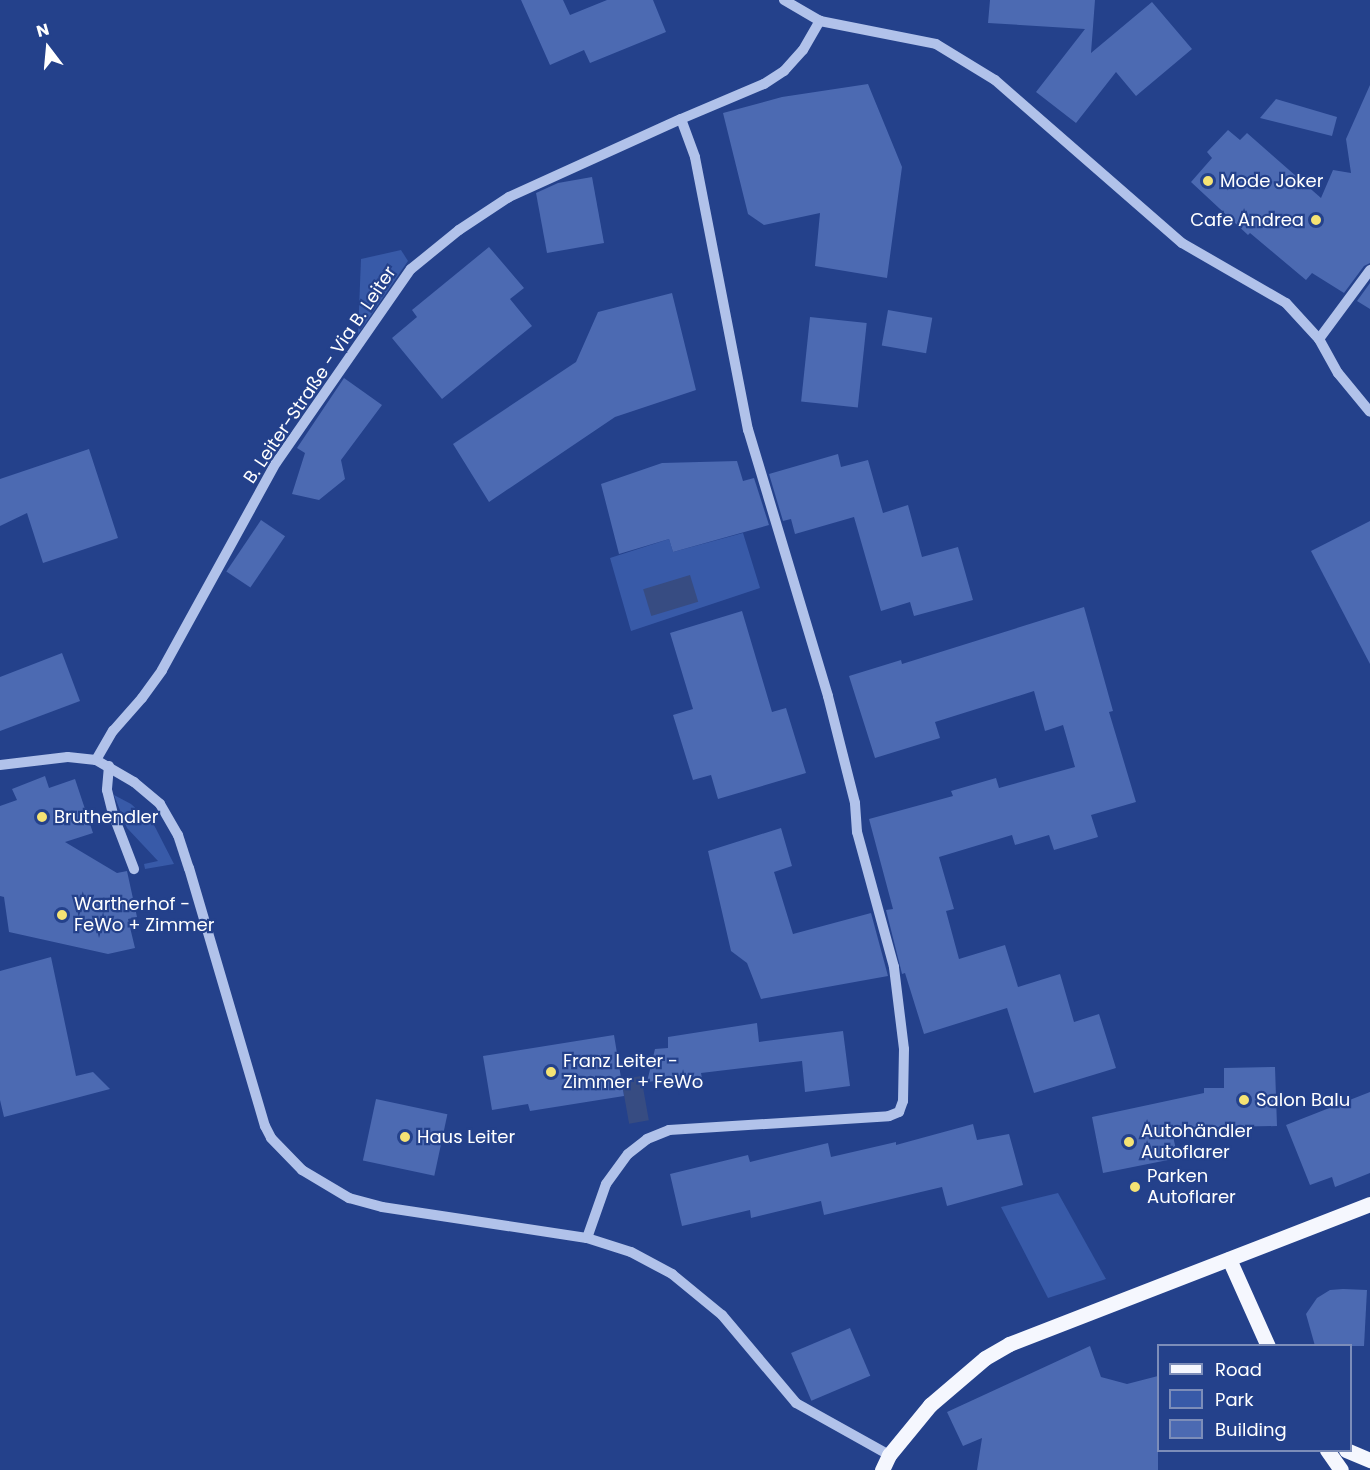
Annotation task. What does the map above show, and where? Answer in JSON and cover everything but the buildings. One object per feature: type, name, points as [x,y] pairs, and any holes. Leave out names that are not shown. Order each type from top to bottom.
[{"type":"main road","points":[[882,1470],[889,1455],[930,1405],[985,1358],[1009,1344],[1370,1204]]},
{"type":"main road","points":[[1229,1259],[1267,1344]]},
{"type":"main road","points":[[1328,1452],[1341,1470]]},
{"type":"main road","points":[[1351,1452],[1370,1460]]},
{"type":"street","points":[[784,0],[820,21],[936,44],[995,80],[1182,243],[1286,303],[1319,339],[1338,373],[1370,412]]},
{"type":"street","name":"B. Leiter-Straße - Via B. Leiter","points":[[96,760],[112,731],[142,698],[162,670],[276,463],[411,269],[459,231],[509,197],[764,84],[784,71],[803,50],[820,21]]},
{"type":"street","points":[[588,1238],[606,1184],[628,1154],[646,1139],[669,1130],[889,1116],[899,1112],[903,1101],[904,1049],[894,966],[857,832],[855,803],[828,696],[748,430],[695,157],[681,119]]},
{"type":"street","points":[[1319,339],[1370,270]]},
{"type":"street","points":[[0,765],[68,757],[96,760],[109,766],[160,804],[178,835],[265,1126],[285,1154],[316,1180],[349,1198],[382,1207],[588,1238],[631,1252],[672,1274],[722,1314],[796,1403],[889,1455]]},
{"type":"street","points":[[109,766],[107,790],[113,814],[134,869]]},
{"type":"green space","points":[[401,250],[408,261],[358,334],[361,259]]},
{"type":"green space","points":[[743,533],[760,588],[631,631],[610,558],[669,539],[673,552]]},
{"type":"green space","points":[[114,795],[131,804],[154,825],[174,864],[145,869],[144,864],[158,861],[127,828]]},
{"type":"green space","points":[[1058,1193],[1106,1279],[1048,1298],[1001,1207]]},
{"type":"shaded area","points":[[690,575],[698,602],[651,616],[643,589]]},
{"type":"shaded area","points":[[641,1076],[649,1120],[629,1124],[621,1079]]},
{"type":"place","name":"Mode Joker","points":[[1208,181]]},
{"type":"place","name":"Cafe Andrea","points":[[1316,220]]},
{"type":"place","name":"Bruthendler","points":[[42,817]]},
{"type":"place","name":"Wartherhof - FeWo + Zimmer","points":[[62,915]]},
{"type":"place","name":"Franz Leiter - Zimmer + FeWo","points":[[551,1072]]},
{"type":"place","name":"Salon Balu","points":[[1244,1100]]},
{"type":"place","name":"Haus Leiter","points":[[405,1137]]},
{"type":"place","name":"Autohändler Autoflarer","points":[[1129,1142]]},
{"type":"place","name":"Parken Autoflarer","points":[[1135,1187]]}]
